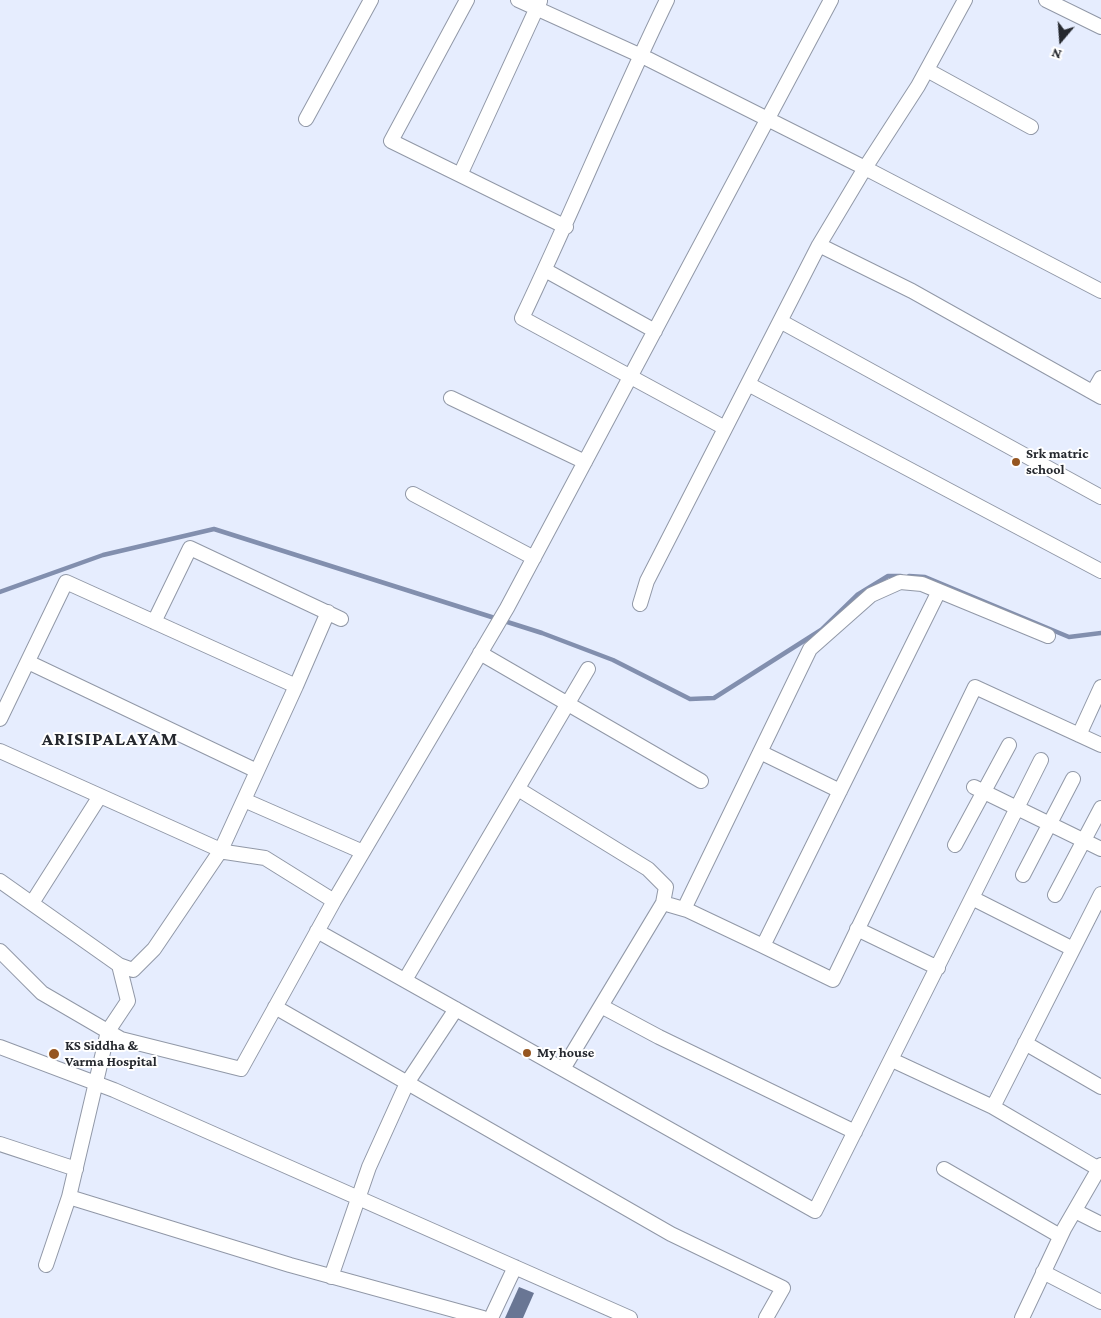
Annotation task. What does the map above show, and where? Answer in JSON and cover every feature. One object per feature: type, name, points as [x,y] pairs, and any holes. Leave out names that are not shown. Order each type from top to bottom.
[{"type":"street","points":[[306,120],[371,0]]},
{"type":"street","points":[[467,0],[391,141],[566,227]]},
{"type":"street","points":[[518,0],[538,4],[866,168],[1101,291]]},
{"type":"street","points":[[667,0],[582,183],[566,227],[522,318],[725,428]]},
{"type":"street","points":[[0,951],[42,993],[121,1039],[241,1069],[334,901],[500,620],[831,0]]},
{"type":"street","points":[[640,604],[647,581],[819,245],[927,70],[965,0]]},
{"type":"street","points":[[1046,0],[1101,26]]},
{"type":"street","points":[[460,175],[538,4]]},
{"type":"street","points":[[927,70],[1031,127]]},
{"type":"street","points":[[819,245],[912,291],[1097,394],[1101,378]]},
{"type":"street","points":[[546,270],[655,331]]},
{"type":"street","points":[[780,321],[1101,497]]},
{"type":"street","points":[[748,384],[1101,570]]},
{"type":"street","points":[[451,398],[585,462]]},
{"type":"street","points":[[413,494],[534,558]]},
{"type":"street","points":[[154,622],[190,548],[341,619]]},
{"type":"street","points":[[0,719],[66,582],[296,686]]},
{"type":"street","points":[[684,909],[810,649],[871,595],[900,582],[922,584],[1048,636]]},
{"type":"street","points":[[763,946],[939,591]]},
{"type":"street","points":[[0,881],[119,965],[133,970],[154,949],[220,850],[328,612]]},
{"type":"street","points":[[480,653],[701,782]]},
{"type":"street","points":[[28,662],[257,771]]},
{"type":"street","points":[[405,980],[588,669]]},
{"type":"street","points":[[663,902],[684,909],[833,980],[975,687],[1101,745]]},
{"type":"street","points":[[1079,735],[1101,687]]},
{"type":"street","points":[[955,845],[979,789],[1009,745]]},
{"type":"street","points":[[0,751],[220,850],[265,858],[334,901]]},
{"type":"street","points":[[760,752],[840,791]]},
{"type":"street","points":[[317,931],[815,1211],[1041,760]]},
{"type":"street","points":[[1023,875],[1073,778]]},
{"type":"street","points":[[518,789],[648,870],[666,887],[663,902],[564,1069]]},
{"type":"street","points":[[979,789],[1101,849]]},
{"type":"street","points":[[32,903],[100,796]]},
{"type":"street","points":[[244,800],[363,852]]},
{"type":"street","points":[[1055,895],[1101,808]]},
{"type":"street","points":[[993,1106],[1101,894]]},
{"type":"street","points":[[972,898],[1073,949]]},
{"type":"street","points":[[857,929],[938,968]]},
{"type":"street","points":[[46,1265],[69,1197],[108,1031],[128,1001],[119,965]]},
{"type":"street","points":[[601,1006],[659,1037],[855,1132]]},
{"type":"street","points":[[275,1007],[671,1234],[783,1288],[766,1318]]},
{"type":"street","points":[[331,1277],[369,1167],[406,1083],[456,1009]]},
{"type":"street","points":[[1025,1043],[1101,1087]]},
{"type":"street","points":[[0,1047],[95,1083],[630,1318]]},
{"type":"street","points":[[892,1060],[993,1106],[1100,1167],[1060,1236],[1022,1318]]},
{"type":"street","points":[[0,1144],[76,1169]]},
{"type":"street","points":[[944,1169],[1060,1236]]},
{"type":"street","points":[[69,1197],[331,1277],[483,1318]]},
{"type":"street","points":[[1074,1211],[1101,1224]]},
{"type":"street","points":[[490,1318],[515,1267]]},
{"type":"street","points":[[1043,1272],[1101,1302]]},
{"type":"building","points":[[519,1287],[534,1293],[523,1318],[505,1318]]},
{"type":"waterway","points":[[0,592],[103,555],[214,529],[542,633],[613,660],[690,699],[714,698],[821,630],[857,595],[888,576],[901,576]]},
{"type":"waterway","points":[[909,576],[925,577],[1069,637],[1101,633]]},
{"type":"place","name":"Srk matric school","points":[[1016,462]]},
{"type":"place","name":"My house","points":[[527,1053]]},
{"type":"place","name":"KS Siddha & Varma Hospital","points":[[54,1054]]},
{"type":"district","name":"ARISIPALAYAM","points":[[110,739]]}]
